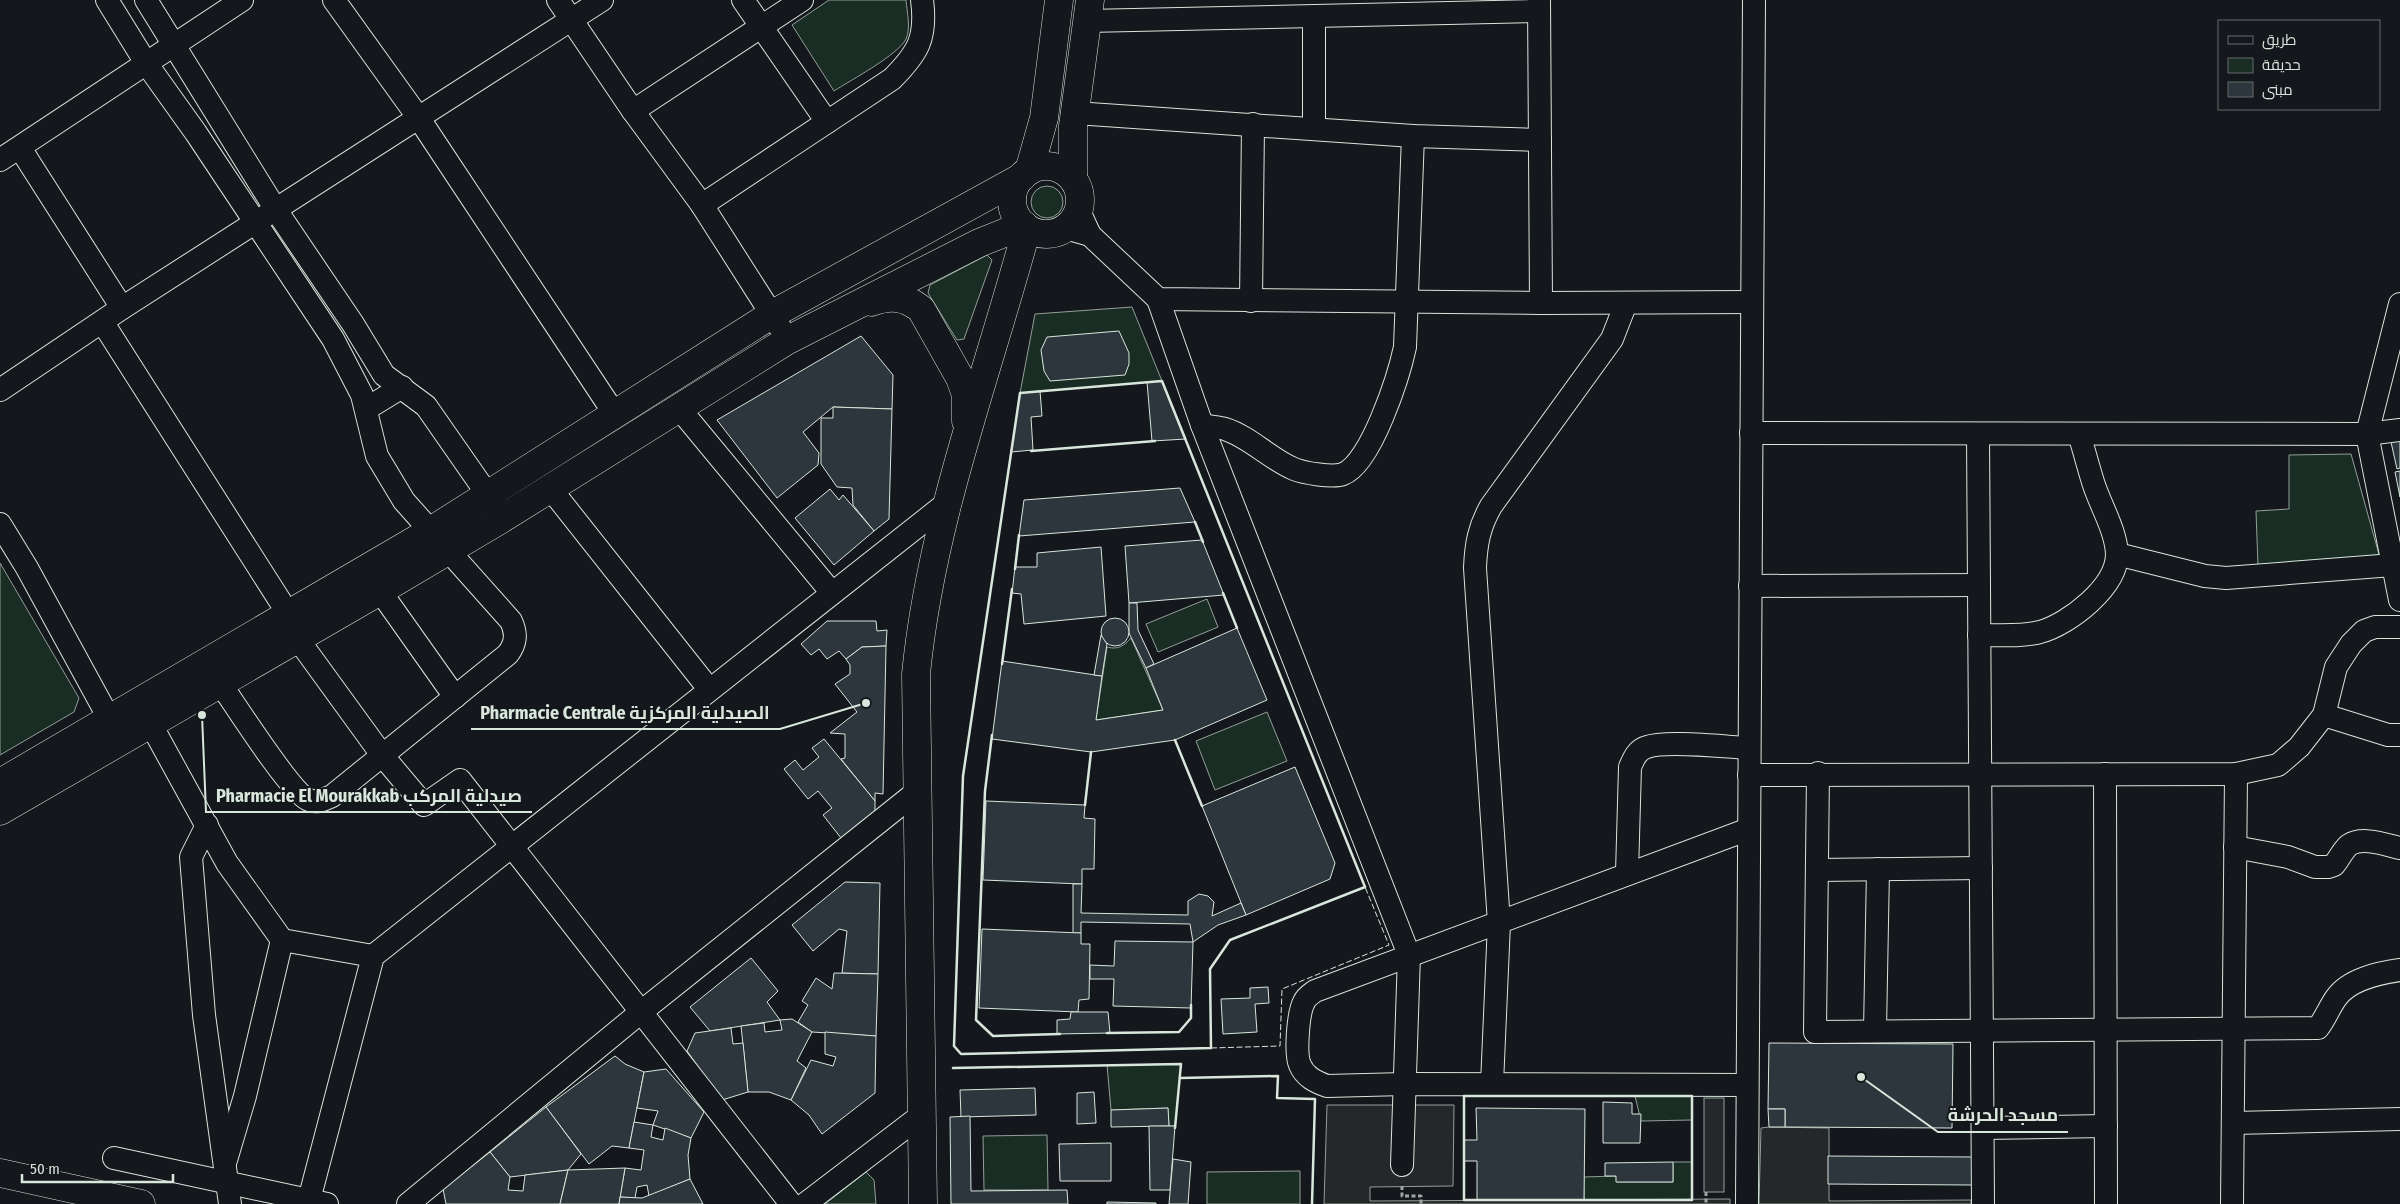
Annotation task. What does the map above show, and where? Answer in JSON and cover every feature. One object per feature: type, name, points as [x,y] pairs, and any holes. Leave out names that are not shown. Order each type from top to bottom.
[{"type":"main road","points":[[1059,0],[1044,118],[1026,174],[1013,196],[1017,217],[1026,227],[1045,234],[1072,227]]},
{"type":"main road","points":[[1072,179],[1075,113],[1088,11]]},
{"type":"main road","points":[[145,712],[220,683],[293,627],[380,591],[438,541],[488,493],[771,315],[1026,174],[1038,168],[1057,168],[1072,179],[1078,189],[1080,200],[1072,227],[1005,308]]},
{"type":"main road","points":[[923,1204],[924,1114],[916,674],[920,633],[948,502],[965,437],[1005,308],[1026,227]]},
{"type":"main road","points":[[0,811],[115,730],[145,712],[438,541],[503,518],[788,340],[979,243],[1026,227]]},
{"type":"main road","points":[[835,316],[885,297],[898,297],[911,301],[921,309],[960,378],[966,395],[965,437]]},
{"type":"main road","points":[[0,783],[115,730]]},
{"type":"main road","points":[[0,1173],[141,1204]]},
{"type":"street","points":[[107,0],[146,63],[196,132],[257,222],[332,339],[356,381],[366,409],[377,456],[404,501],[511,621],[516,638],[508,654],[332,796],[314,802],[305,799],[290,782],[220,683]]},
{"type":"street","points":[[146,0],[276,210],[353,324],[384,375],[426,406],[488,493],[503,518]]},
{"type":"street","points":[[0,160],[242,0]]},
{"type":"street","points":[[334,0],[418,116],[614,413]]},
{"type":"street","points":[[558,0],[633,111],[702,205],[788,340]]},
{"type":"street","points":[[0,390],[122,308],[276,210],[418,116],[572,21],[602,0]]},
{"type":"street","points":[[743,0],[827,122]]},
{"type":"street","points":[[633,111],[802,0]]},
{"type":"street","points":[[702,205],[892,79],[912,59],[919,44],[922,27],[922,0]]},
{"type":"street","points":[[1747,1204],[1754,0]]},
{"type":"street","points":[[1088,11],[1284,8],[1314,16],[1539,5],[1541,303]]},
{"type":"street","points":[[1314,16],[1314,129]]},
{"type":"street","points":[[1075,113],[1413,136],[1540,140]]},
{"type":"street","points":[[1251,301],[1253,124]]},
{"type":"street","points":[[1202,425],[1226,429],[1294,469],[1320,474],[1343,474],[1357,463],[1370,444],[1400,371],[1406,347],[1413,136]]},
{"type":"street","points":[[20,148],[122,308]]},
{"type":"street","points":[[1072,227],[1158,299],[1202,425],[1409,955],[1402,1165]]},
{"type":"street","points":[[1158,299],[1541,303],[1752,302]]},
{"type":"street","points":[[1492,1084],[1499,924],[1475,568],[1476,540],[1482,522],[1491,506],[1612,339],[1626,303]]},
{"type":"street","points":[[2400,304],[2367,434],[2400,600]]},
{"type":"street","points":[[103,322],[293,627],[382,755],[424,806],[460,780],[791,1204]]},
{"type":"street","points":[[366,409],[402,387]]},
{"type":"street","points":[[678,408],[832,593]]},
{"type":"street","points":[[1751,433],[2367,434],[2400,430]]},
{"type":"street","points":[[1978,434],[1983,1204]]},
{"type":"street","points":[[1979,635],[2020,635],[2040,632],[2062,623],[2095,596],[2111,578],[2116,565],[2117,554],[2113,536],[2093,482],[2079,434]]},
{"type":"street","points":[[550,488],[710,689]]},
{"type":"street","points":[[114,1158],[226,1185],[318,1202],[373,956],[948,502]]},
{"type":"street","points":[[0,524],[27,568],[115,730]]},
{"type":"street","points":[[2117,554],[2205,576],[2226,578],[2393,565]]},
{"type":"street","points":[[1750,586],[1979,585]]},
{"type":"street","points":[[380,591],[455,697]]},
{"type":"street","points":[[1749,775],[1980,773],[2236,774],[2278,765],[2299,747],[2324,715],[2336,667],[2357,637],[2364,631],[2375,628],[2400,627]]},
{"type":"street","points":[[145,712],[227,863],[282,940],[373,956]]},
{"type":"street","points":[[2324,715],[2400,736]]},
{"type":"street","points":[[1627,873],[1630,767],[1636,754],[1647,747],[1664,744],[1749,748]]},
{"type":"street","points":[[1818,774],[1815,1032],[2318,1028],[2328,1015],[2337,996],[2348,987],[2377,975],[2400,970]]},
{"type":"street","points":[[2105,774],[2106,1204]]},
{"type":"street","points":[[2232,1204],[2236,774]]},
{"type":"street","points":[[408,1204],[641,1012],[918,790]]},
{"type":"street","points":[[207,825],[191,857],[204,1014],[226,1185]]},
{"type":"street","points":[[1747,1085],[1404,1084],[1327,1086],[1316,1082],[1307,1075],[1300,1065],[1297,1054],[1300,1013],[1308,996],[1315,991],[1409,955],[1499,924],[1627,873],[1749,829]]},
{"type":"street","points":[[2235,847],[2288,857],[2321,867],[2334,864],[2348,846],[2357,842],[2378,843],[2400,848]]},
{"type":"street","points":[[1817,870],[1981,868]]},
{"type":"street","points":[[1875,1031],[1878,869]]},
{"type":"street","points":[[226,1185],[282,940]]},
{"type":"street","points":[[805,1204],[924,1114]]},
{"type":"street","points":[[2233,1123],[2400,1118]]},
{"type":"street","points":[[1983,1128],[2106,1126]]},
{"type":"path","points":[[1402,1165],[1402,1196],[1421,1196],[1421,1204]]},
{"type":"path","points":[[1706,1192],[1706,1204]]},
{"type":"green space","points":[[829,0],[906,0],[908,20],[906,39],[894,52],[834,91],[792,25]]},
{"type":"green space","points":[[1047,186],[1059,190],[1063,202],[1059,214],[1047,218],[1035,214],[1031,202],[1035,190]]},
{"type":"green space","points":[[987,255],[992,260],[964,339],[957,340],[928,293],[930,285]]},
{"type":"green space","points":[[1132,307],[1162,381],[1020,393],[1035,314]]},
{"type":"green space","points":[[2351,454],[2380,558],[2258,566],[2256,511],[2289,509],[2289,455]]},
{"type":"green space","points":[[0,563],[79,698],[74,712],[0,755]]},
{"type":"green space","points":[[1207,599],[1218,627],[1158,652],[1146,624]]},
{"type":"green space","points":[[1131,638],[1163,710],[1096,720],[1107,647],[1120,647]]},
{"type":"green space","points":[[1267,712],[1287,761],[1215,790],[1196,741]]},
{"type":"green space","points":[[1181,1064],[1175,1126],[1169,1126],[1168,1108],[1111,1110],[1107,1065]]},
{"type":"green space","points":[[1635,1096],[1692,1096],[1692,1120],[1641,1121]]},
{"type":"green space","points":[[1047,1135],[1048,1190],[984,1190],[983,1136]]},
{"type":"green space","points":[[1673,1162],[1692,1162],[1692,1200],[1584,1200],[1584,1177],[1616,1176],[1617,1182],[1673,1182]]},
{"type":"green space","points":[[1300,1171],[1300,1204],[1207,1204],[1207,1172]]},
{"type":"green space","points":[[866,1172],[874,1180],[876,1204],[825,1204]]},
{"type":"shaded area","points":[[1704,1098],[1724,1098],[1724,1192],[1704,1192]]},
{"type":"shaded area","points":[[1327,1105],[1454,1105],[1453,1186],[1370,1187],[1370,1201],[1730,1199],[1730,1204],[1324,1204]]},
{"type":"shaded area","points":[[1761,1128],[1829,1128],[1829,1201],[1971,1200],[1971,1204],[1759,1204]]},
{"type":"building","points":[[1119,331],[1129,353],[1129,364],[1125,375],[1050,381],[1044,371],[1041,350],[1047,337]]},
{"type":"building","points":[[861,336],[893,375],[892,409],[833,407],[803,432],[819,453],[818,465],[777,498],[717,420]]},
{"type":"building","points":[[1162,381],[1186,439],[1152,441],[1147,382]]},
{"type":"building","points":[[1040,391],[1042,416],[1031,417],[1033,450],[1011,452],[1020,393]]},
{"type":"building","points":[[833,407],[892,409],[889,519],[874,531],[853,505],[852,488],[837,487],[821,464],[821,418],[833,418]]},
{"type":"building","points":[[2400,440],[2400,468],[2397,469],[2391,442]]},
{"type":"building","points":[[2400,471],[2400,497],[2395,472]]},
{"type":"building","points":[[1180,488],[1195,522],[1019,536],[1024,500]]},
{"type":"building","points":[[830,489],[839,500],[843,495],[874,531],[834,565],[795,518]]},
{"type":"building","points":[[1202,540],[1224,595],[1129,603],[1125,546]]},
{"type":"building","points":[[1101,547],[1106,616],[1024,624],[1021,594],[1012,593],[1015,567],[1037,567],[1037,553]]},
{"type":"building","points":[[1129,603],[1137,603],[1138,630],[1154,664],[1146,668],[1129,633]]},
{"type":"building","points":[[1115,618],[1125,622],[1129,632],[1125,642],[1115,646],[1105,642],[1101,632],[1105,622]]},
{"type":"building","points":[[827,621],[876,621],[877,631],[887,630],[886,646],[862,647],[846,659],[839,651],[827,659],[819,649],[811,655],[801,644]]},
{"type":"building","points":[[1237,628],[1267,700],[1175,740],[1091,752],[992,739],[1002,661],[1102,676],[1096,720],[1163,710],[1146,668]]},
{"type":"building","points":[[1101,635],[1107,644],[1102,676],[1094,675]]},
{"type":"building","points":[[886,646],[883,794],[875,793],[875,801],[841,759],[845,758],[845,734],[830,733],[857,712],[835,684],[850,674],[850,665],[846,659],[862,647]]},
{"type":"building","points":[[824,739],[875,801],[875,811],[841,838],[823,815],[832,808],[818,791],[808,799],[784,769],[795,760],[803,770],[819,757],[812,748]]},
{"type":"building","points":[[1295,767],[1335,863],[1330,879],[1246,915],[1202,806]]},
{"type":"building","points":[[986,801],[1085,805],[1084,818],[1095,819],[1094,869],[1082,869],[1082,884],[983,880]]},
{"type":"building","points":[[845,882],[880,883],[878,974],[842,973],[847,931],[839,929],[813,951],[792,925]]},
{"type":"building","points":[[1073,884],[1082,884],[1081,913],[1188,915],[1188,901],[1199,894],[1208,896],[1214,902],[1212,916],[1241,903],[1246,915],[1218,925],[1193,942],[1190,924],[1081,922],[1081,933],[1073,933]]},
{"type":"building","points":[[982,929],[1081,933],[1081,944],[1090,944],[1089,999],[1079,1000],[1078,1012],[979,1008]]},
{"type":"building","points":[[1115,941],[1193,942],[1191,1008],[1113,1006],[1114,979],[1090,979],[1090,965],[1114,966]]},
{"type":"building","points":[[751,958],[778,991],[767,1002],[780,1020],[710,1031],[690,1007]]},
{"type":"building","points":[[834,973],[878,974],[876,1036],[812,1032],[798,1022],[808,1005],[802,1001],[816,978],[832,989]]},
{"type":"building","points":[[1268,987],[1269,1003],[1255,1004],[1257,1032],[1223,1034],[1221,999],[1250,998],[1250,988]]},
{"type":"building","points":[[1071,1012],[1108,1012],[1110,1033],[1057,1034],[1057,1020],[1070,1019]]},
{"type":"building","points":[[792,1019],[812,1032],[797,1061],[806,1068],[791,1100],[769,1092],[748,1092],[741,1026],[764,1023],[765,1032],[782,1030],[780,1020]]},
{"type":"building","points":[[731,1028],[733,1044],[743,1043],[748,1092],[722,1100],[687,1051],[695,1033]]},
{"type":"building","points":[[825,1032],[876,1036],[875,1093],[822,1134],[809,1115],[791,1100],[811,1060],[833,1066],[836,1057],[825,1054]]},
{"type":"building","points":[[1769,1043],[1953,1044],[1952,1128],[1785,1127],[1785,1109],[1768,1109]]},
{"type":"building","points":[[615,1056],[625,1064],[644,1072],[629,1148],[612,1146],[589,1164],[546,1107]]},
{"type":"building","points":[[666,1069],[704,1112],[691,1138],[653,1125],[658,1111],[637,1108],[644,1072]]},
{"type":"building","points":[[1035,1088],[1036,1115],[961,1117],[960,1090]]},
{"type":"building","points":[[1094,1092],[1096,1123],[1077,1124],[1077,1093]]},
{"type":"building","points":[[1603,1102],[1632,1103],[1632,1114],[1641,1114],[1640,1143],[1603,1143]]},
{"type":"building","points":[[546,1107],[581,1154],[568,1170],[510,1177],[490,1152]]},
{"type":"building","points":[[1168,1108],[1169,1126],[1111,1127],[1111,1110]]},
{"type":"building","points":[[1476,1108],[1585,1109],[1584,1200],[1477,1200],[1477,1161],[1464,1161],[1464,1140],[1477,1140]]},
{"type":"building","points":[[1768,1109],[1785,1109],[1785,1127],[1769,1127]]},
{"type":"building","points":[[970,1116],[971,1191],[1067,1190],[1068,1204],[951,1204],[950,1117]]},
{"type":"building","points":[[634,1122],[653,1125],[651,1137],[663,1140],[665,1128],[691,1138],[688,1155],[690,1179],[649,1196],[647,1185],[637,1187],[635,1198],[620,1197],[625,1168],[641,1170],[644,1150],[629,1148]]},
{"type":"building","points":[[1149,1126],[1175,1126],[1170,1190],[1150,1190]]},
{"type":"building","points":[[1111,1143],[1111,1181],[1060,1181],[1059,1144]]},
{"type":"building","points":[[490,1152],[510,1177],[508,1190],[523,1191],[525,1175],[568,1170],[560,1204],[446,1204],[443,1189]]},
{"type":"building","points":[[1828,1156],[1972,1157],[1972,1185],[1828,1184]]},
{"type":"building","points":[[1173,1159],[1191,1162],[1188,1204],[1169,1204]]},
{"type":"building","points":[[1673,1162],[1673,1182],[1616,1182],[1616,1176],[1605,1176],[1605,1163]]},
{"type":"building","points":[[625,1168],[619,1204],[560,1204],[568,1170]]},
{"type":"building","points":[[690,1179],[703,1204],[619,1204],[620,1197],[642,1198]]},
{"type":"building","points":[[1107,1202],[1156,1203],[1156,1204],[1107,1204]]},
{"type":"fence","points":[[1211,1048],[1280,1046],[1282,989],[1389,945],[1365,887]]},
{"type":"wall","points":[[1162,381],[1365,887],[1230,940],[1210,969],[1211,1048],[961,1054],[954,1046],[963,776],[1020,393],[1162,381]]},
{"type":"wall","points":[[1031,451],[1155,441]]},
{"type":"wall","points":[[1195,522],[1203,542]]},
{"type":"wall","points":[[1015,569],[1019,535]]},
{"type":"wall","points":[[1002,664],[1012,589]]},
{"type":"wall","points":[[1223,593],[1237,628]]},
{"type":"wall","points":[[992,735],[985,791],[976,1020],[993,1036],[1060,1034]]},
{"type":"wall","points":[[1175,740],[1202,806]]},
{"type":"wall","points":[[1085,805],[1091,752]]},
{"type":"wall","points":[[1107,1033],[1179,1032],[1191,1018],[1191,1005]]},
{"type":"wall","points":[[953,1068],[1181,1064],[1175,1128]]},
{"type":"wall","points":[[1180,1078],[1278,1076],[1277,1098],[1315,1099],[1312,1204]]},
{"type":"wall","points":[[1464,1096],[1692,1096],[1692,1200],[1464,1200],[1464,1096]]},
{"type":"place","name":"Pharmacie Centrale الصيدلية المركزية","points":[[866,703]]},
{"type":"place","name":"Pharmacie El Mourakkab صيدلية المركب","points":[[202,715]]},
{"type":"place","name":"مسجد الحرشة","points":[[1861,1077]]}]
